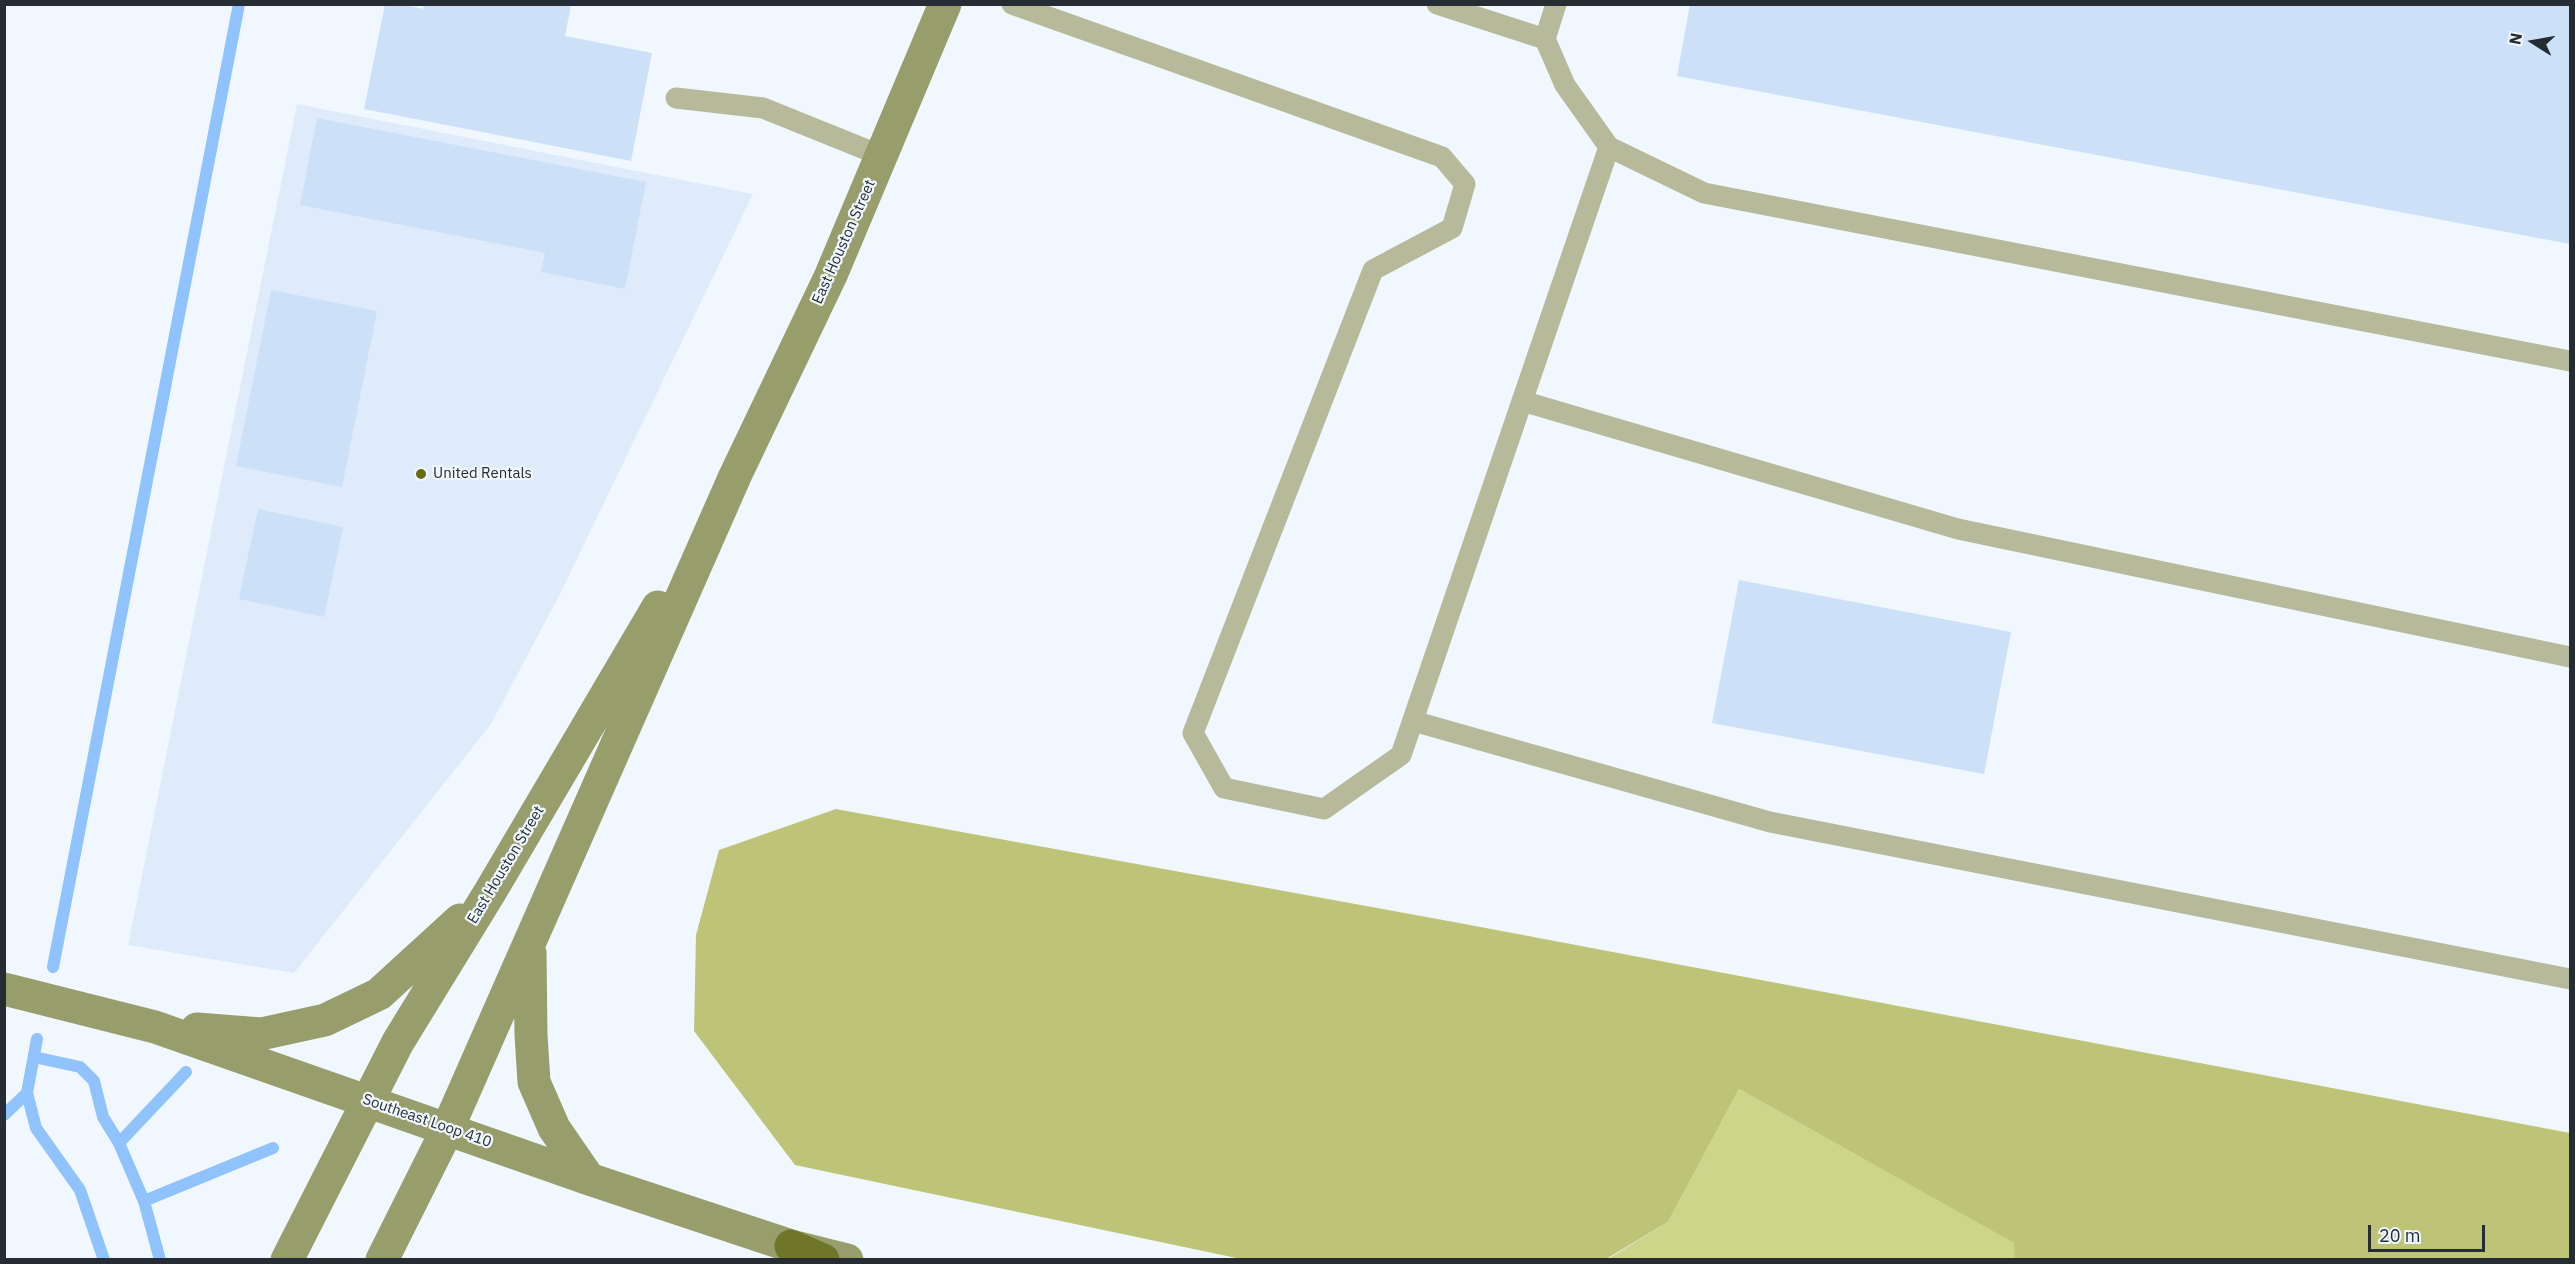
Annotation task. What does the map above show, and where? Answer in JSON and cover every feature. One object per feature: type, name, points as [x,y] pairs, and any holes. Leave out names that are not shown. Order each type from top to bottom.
[{"type":"highway","points":[[791,1246],[823,1260]]},
{"type":"main road","name":"East Houston Street","points":[[382,1260],[447,1130],[735,476],[831,275],[945,4]]},
{"type":"main road","name":"East Houston Street","points":[[287,1260],[398,1042],[490,892],[735,476]]},
{"type":"main road","points":[[155,1027],[261,1034],[325,1020],[379,994],[490,892]]},
{"type":"main road","points":[[530,941],[534,1082],[554,1128],[590,1179]]},
{"type":"main road","name":"Southeast Loop 410","points":[[4,989],[155,1027],[590,1179],[791,1246],[847,1260]]},
{"type":"lane","points":[[1012,4],[1442,157],[1465,184],[1452,228],[1373,270],[1193,734],[1224,788],[1324,809],[1401,755],[1609,147]]},
{"type":"lane","points":[[1437,4],[1545,39]]},
{"type":"lane","points":[[1556,4],[1545,39],[1565,85],[1609,147],[1704,193],[2571,361]]},
{"type":"lane","points":[[676,98],[762,108],[882,156]]},
{"type":"lane","points":[[1522,401],[1958,529],[2571,657]]},
{"type":"lane","points":[[1413,721],[1770,822],[2571,980]]},
{"type":"shaded area","name":"United Rentals","points":[[297,104],[753,194],[561,592],[491,724],[294,973],[128,945]]},
{"type":"green space","points":[[836,809],[1470,925],[2570,1133],[2570,1259],[2015,1259],[2014,1243],[1739,1089],[1668,1222],[1606,1259],[1241,1259],[795,1165],[694,1031],[696,935],[719,850]]},
{"type":"green space","points":[[1739,1089],[2015,1243],[2015,1259],[1606,1260],[1668,1222]]},
{"type":"building","points":[[385,4],[402,4],[423,9],[424,5],[571,5],[565,36],[652,53],[631,161],[364,109]]},
{"type":"building","points":[[1690,4],[2570,4],[2570,244],[1677,76]]},
{"type":"building","points":[[317,118],[646,182],[625,289],[541,272],[545,253],[300,205]]},
{"type":"building","points":[[271,290],[377,311],[342,487],[236,466]]},
{"type":"building","points":[[258,509],[343,527],[324,617],[239,599]]},
{"type":"building","points":[[1739,580],[2011,632],[1984,774],[1712,723]]},
{"type":"waterway","points":[[53,967],[239,4]]},
{"type":"waterway","points":[[37,1039],[27,1093],[36,1128],[80,1190],[104,1260]]},
{"type":"waterway","points":[[34,1057],[80,1067],[94,1081],[103,1117],[119,1143],[144,1201],[160,1260]]},
{"type":"waterway","points":[[119,1143],[186,1072]]},
{"type":"waterway","points":[[4,1115],[27,1093]]},
{"type":"waterway","points":[[144,1201],[273,1148]]},
{"type":"place","name":"United Rentals","points":[[421,474]]}]
